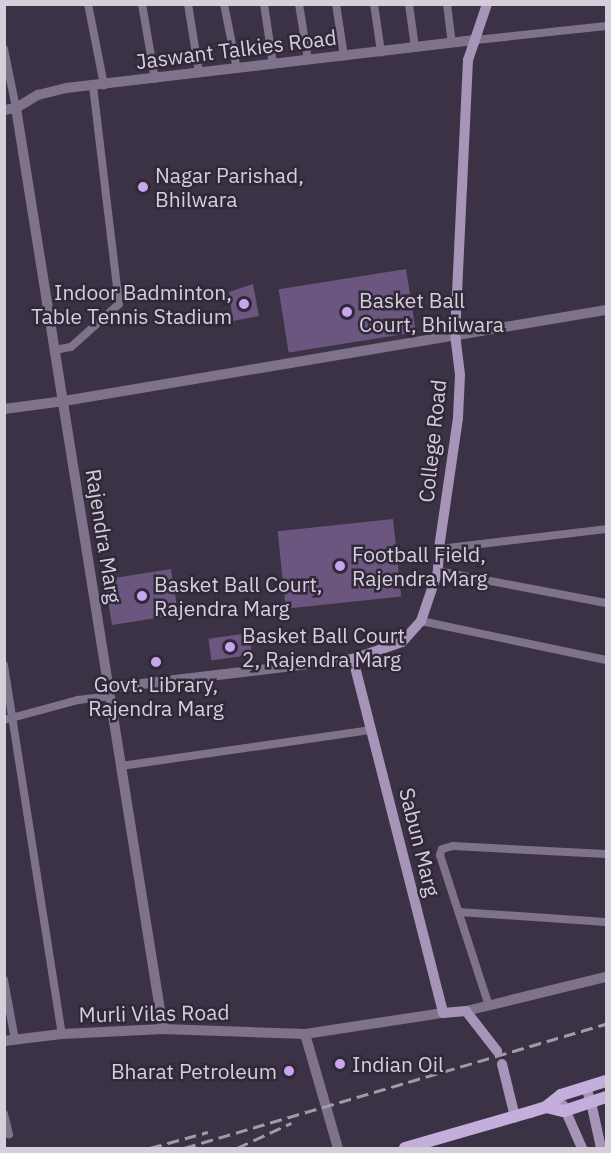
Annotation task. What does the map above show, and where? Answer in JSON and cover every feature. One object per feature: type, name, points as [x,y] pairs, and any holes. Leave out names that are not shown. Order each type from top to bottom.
[{"type":"main road","name":"College Road","points":[[353,659],[402,642],[421,621],[438,571],[439,549],[458,418],[460,375],[455,334],[468,60],[487,4]]},
{"type":"main road","name":"Sabun Marg","points":[[353,659],[443,1013]]},
{"type":"main road","points":[[443,1013],[466,1011],[497,1051]]},
{"type":"main road","points":[[502,1064],[515,1117]]},
{"type":"main road","points":[[405,1149],[546,1107],[561,1095],[606,1081]]},
{"type":"main road","points":[[586,1088],[601,1149]]},
{"type":"main road","points":[[561,1095],[564,1111],[582,1149]]},
{"type":"main road","points":[[546,1107],[564,1111],[606,1097]]},
{"type":"street","points":[[56,350],[71,347],[119,304],[88,4]]},
{"type":"street","points":[[142,4],[155,79]]},
{"type":"street","points":[[188,4],[199,73]]},
{"type":"street","points":[[224,4],[237,69]]},
{"type":"street","points":[[264,4],[273,64]]},
{"type":"street","points":[[299,4],[308,60]]},
{"type":"street","points":[[336,4],[344,56]]},
{"type":"street","points":[[374,4],[381,52]]},
{"type":"street","points":[[409,4],[415,48]]},
{"type":"street","points":[[447,4],[452,43]]},
{"type":"street","points":[[476,40],[606,26]]},
{"type":"street","name":"Jaswant Talkies Road","points":[[4,110],[16,108],[38,95],[98,85],[476,40]]},
{"type":"street","name":"Rajendra Marg","points":[[4,49],[56,350],[164,1029]]},
{"type":"street","points":[[4,409],[64,401],[606,310]]},
{"type":"street","points":[[439,549],[606,529]]},
{"type":"street","points":[[438,571],[606,603]]},
{"type":"street","points":[[421,621],[606,660]]},
{"type":"street","points":[[9,720],[109,692],[353,659]]},
{"type":"street","points":[[4,665],[9,720],[62,1034]]},
{"type":"street","points":[[121,766],[371,730]]},
{"type":"street","points":[[489,1006],[440,855],[442,849],[453,846],[606,854]]},
{"type":"street","points":[[459,912],[606,922]]},
{"type":"street","points":[[466,1011],[606,977]]},
{"type":"street","points":[[4,980],[10,1040]]},
{"type":"street","name":"Murli Vilas Road","points":[[10,1040],[62,1034],[164,1029],[305,1034],[443,1013]]},
{"type":"street","points":[[305,1034],[338,1149]]},
{"type":"street","points":[[4,1114],[9,1134]]},
{"type":"shaded area","name":"Basket Ball Court, Bhilwara","points":[[406,269],[416,332],[289,352],[279,289]]},
{"type":"shaded area","name":"Indoor Badminton, Table Tennis Stadium","points":[[253,284],[259,316],[233,321],[229,292]]},
{"type":"shaded area","name":"Football Field, Rajendra Marg","points":[[393,519],[401,597],[286,609],[278,531]]},
{"type":"shaded area","name":"Basket Ball Court, Rajendra Marg","points":[[171,569],[178,614],[112,625],[105,579]]},
{"type":"shaded area","name":"Basket Ball Court 2, Rajendra Marg","points":[[249,633],[252,655],[211,660],[208,639]]},
{"type":"railway","points":[[184,1148],[606,1024]]},
{"type":"railway","points":[[237,1148],[291,1123]]},
{"type":"railway","points":[[150,1148],[208,1132]]},
{"type":"place","name":"Nagar Parishad, Bhilwara","points":[[143,187]]},
{"type":"place","name":"Indoor Badminton, Table Tennis Stadium","points":[[244,304]]},
{"type":"place","name":"Basket Ball Court, Bhilwara","points":[[347,312]]},
{"type":"place","name":"Football Field, Rajendra Marg","points":[[340,566]]},
{"type":"place","name":"Basket Ball Court, Rajendra Marg","points":[[142,596]]},
{"type":"place","name":"Basket Ball Court 2, Rajendra Marg","points":[[230,647]]},
{"type":"place","name":"Govt. Library, Rajendra Marg","points":[[156,662]]},
{"type":"place","name":"Indian Oil","points":[[340,1064]]},
{"type":"place","name":"Bharat Petroleum","points":[[289,1071]]}]
